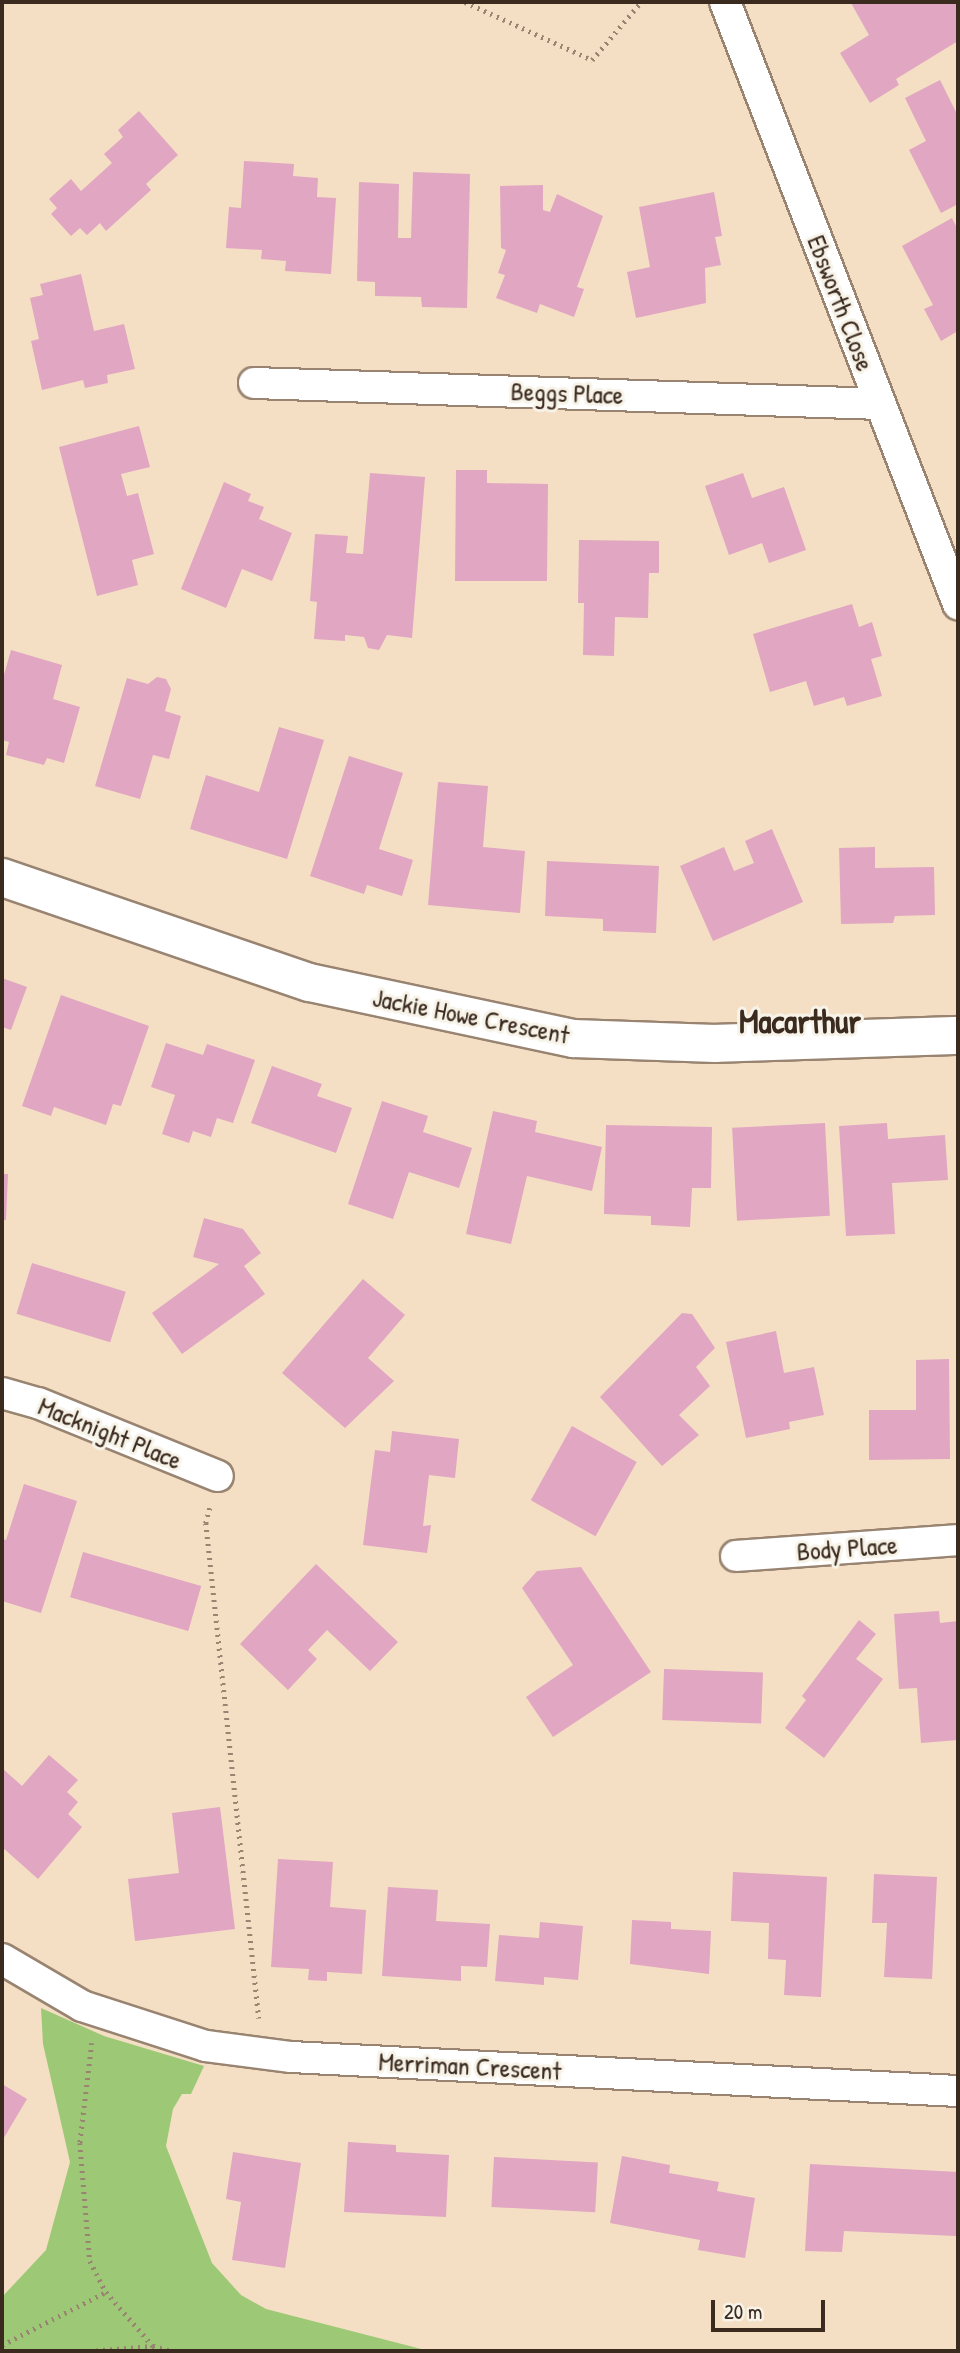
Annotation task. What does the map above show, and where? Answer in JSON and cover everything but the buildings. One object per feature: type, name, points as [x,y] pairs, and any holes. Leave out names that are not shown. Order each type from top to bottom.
[{"type":"street","name":"Ebsworth Close","points":[[725,2],[958,604]]},
{"type":"street","name":"Beggs Place","points":[[254,383],[880,404]]},
{"type":"street","name":"Jackie Howe Crescent","points":[[2,877],[309,982],[573,1038],[715,1043],[958,1035]]},
{"type":"street","name":"Macknight Place","points":[[2,1393],[38,1403],[218,1476]]},
{"type":"street","name":"Body Place","points":[[736,1556],[958,1540]]},
{"type":"street","name":"Merriman Crescent","points":[[2,1959],[44,1986],[96,2011],[195,2044],[262,2053],[958,2091]]},
{"type":"path","points":[[465,2],[592,60],[641,2]]},
{"type":"path","points":[[218,1476],[206,1523],[262,2053]]},
{"type":"path","points":[[96,2011],[80,2143],[90,2261],[106,2292],[153,2346]]},
{"type":"path","points":[[2,2345],[106,2292]]},
{"type":"path","points":[[89,2351],[153,2346],[172,2351]]},
{"type":"green space","points":[[41,2008],[104,2036],[204,2066],[191,2094],[182,2094],[173,2109],[166,2146],[212,2263],[241,2295],[266,2309],[429,2351],[2,2351],[2,2297],[46,2250],[70,2162],[43,2044]]},
{"type":"district","name":"Macarthur","points":[[800,1022]]}]
